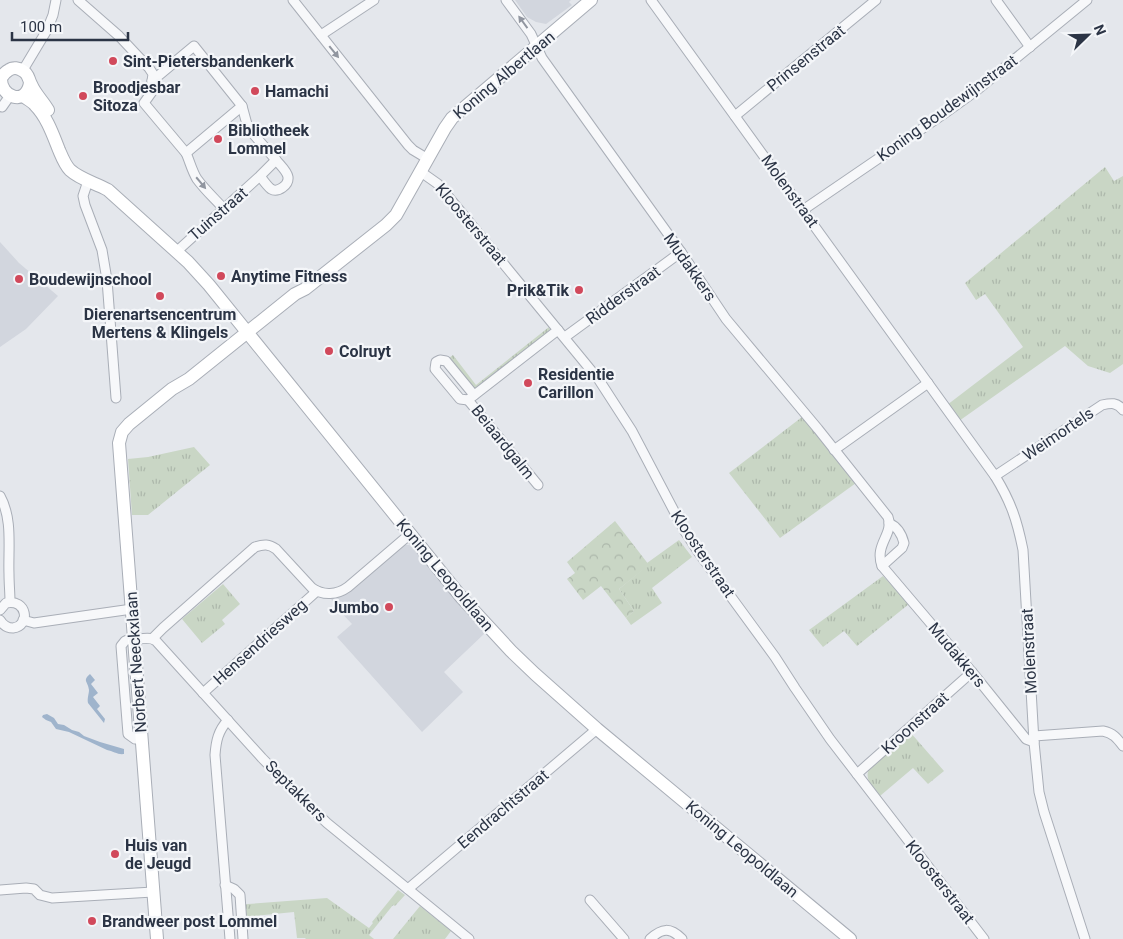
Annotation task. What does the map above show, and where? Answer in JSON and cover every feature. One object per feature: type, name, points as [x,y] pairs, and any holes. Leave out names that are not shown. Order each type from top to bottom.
[{"type":"main road","name":"Koning Albertlaan","points":[[122,432],[133,420],[172,389],[189,378],[386,225],[400,210],[452,118],[591,0]]},
{"type":"main road","points":[[30,83],[23,96],[6,102],[1,88],[1,77],[8,70],[15,68],[23,70],[50,113],[52,125]]},
{"type":"main road","points":[[23,96],[35,104],[52,125],[83,178]]},
{"type":"main road","name":"Koning Leopoldlaan","points":[[83,178],[108,190],[198,273],[486,625],[535,674],[597,729],[850,939]]},
{"type":"main road","name":"Norbert Neeckxlaan","points":[[122,432],[119,443],[157,939]]},
{"type":"street","points":[[23,70],[47,30],[56,0]]},
{"type":"street","points":[[78,0],[119,36],[149,68],[153,74],[154,89],[144,103],[186,153],[197,179],[224,209]]},
{"type":"street","points":[[293,0],[408,145],[428,159]]},
{"type":"street","points":[[321,35],[374,0]]},
{"type":"street","name":"Mudakkers","points":[[506,0],[531,34],[542,58],[681,252],[726,319],[883,511],[889,523],[895,525],[904,543],[902,548],[882,566],[1026,739],[1034,739]]},
{"type":"street","name":"Molenstraat","points":[[651,0],[994,476],[1014,513],[1022,550],[1039,792],[1085,939]]},
{"type":"street","name":"Prinsenstraat","points":[[735,116],[876,0]]},
{"type":"street","points":[[996,0],[1030,47]]},
{"type":"street","name":"Koning Boudewijnstraat","points":[[803,210],[977,90],[1087,0]]},
{"type":"street","points":[[152,81],[194,46],[242,106],[248,128],[276,160]]},
{"type":"street","points":[[186,153],[242,106]]},
{"type":"street","name":"Tuinstraat","points":[[176,252],[276,160],[287,175],[288,181],[280,189],[270,189],[260,176]]},
{"type":"street","name":"Kloosterstraat","points":[[421,172],[438,184],[599,380],[622,413],[698,553],[775,657],[809,709],[857,774],[984,939]]},
{"type":"street","points":[[83,178],[85,205],[102,250],[105,264],[116,398]]},
{"type":"street","name":"Ridderstraat","points":[[565,337],[681,252]]},
{"type":"street","name":"Beiaardgalm","points":[[538,485],[471,398],[558,330]]},
{"type":"street","points":[[834,450],[928,383]]},
{"type":"street","name":"Weimortels","points":[[994,476],[1102,405],[1115,404],[1123,410]]},
{"type":"street","points":[[0,496],[4,502],[8,519],[10,602]]},
{"type":"street","points":[[882,566],[880,550],[889,523]]},
{"type":"street","name":"Hensendriesweg","points":[[153,638],[255,547],[268,544],[276,549],[317,592],[333,593],[344,590],[410,534]]},
{"type":"street","name":"Hensendriesweg","points":[[203,693],[317,592]]},
{"type":"street","points":[[0,610],[10,602],[15,602],[22,608],[24,616],[24,620],[14,628],[6,627],[0,621]]},
{"type":"street","points":[[24,620],[34,623],[132,609]]},
{"type":"street","points":[[134,639],[153,638]]},
{"type":"street","name":"Septakkers","points":[[153,638],[302,799],[328,823],[469,939]]},
{"type":"street","name":"Kroonstraat","points":[[857,774],[972,672]]},
{"type":"street","points":[[228,720],[220,732],[216,743],[215,755],[230,939]]},
{"type":"street","name":"Eendrachtstraat","points":[[408,889],[597,729]]},
{"type":"street","points":[[1034,739],[1103,731],[1112,734],[1123,746]]},
{"type":"street","points":[[225,885],[234,889],[240,895],[243,939]]},
{"type":"street","points":[[0,890],[34,889],[40,895],[52,898],[153,892]]},
{"type":"street","points":[[590,900],[624,939]]},
{"type":"street","points":[[650,939],[660,931],[667,930],[677,934],[682,939]]},
{"type":"shaded area","points":[[515,0],[571,0],[569,2],[572,5],[546,24],[536,22],[527,17]]},
{"type":"shaded area","name":"Boudewijnschool","points":[[0,242],[19,263],[58,296],[26,329],[0,347]]},
{"type":"shaded area","points":[[402,545],[412,546],[462,608],[485,633],[444,672],[463,692],[422,732],[337,637],[352,624],[336,607],[330,597]]},
{"type":"green space","points":[[1105,167],[1114,181],[1123,176],[1123,364],[1110,373],[1088,366],[1065,346],[959,421],[947,405],[1023,347],[985,294],[976,300],[965,283]]},
{"type":"green space","points":[[549,327],[550,330],[546,335],[475,390],[449,358],[453,355],[476,385]]},
{"type":"green space","points":[[802,417],[856,483],[780,538],[729,473]]},
{"type":"green space","points":[[194,447],[210,465],[148,515],[132,515],[128,459],[148,457]]},
{"type":"green space","points":[[615,521],[649,565],[619,589],[634,611],[626,618],[601,586],[583,600],[567,579],[575,573],[567,562]]},
{"type":"green space","points":[[679,540],[692,557],[652,588],[662,603],[631,625],[626,618],[634,611],[619,589],[648,565],[647,563]]},
{"type":"green space","points":[[883,576],[909,604],[857,646],[844,631],[823,647],[809,630]]},
{"type":"green space","points":[[223,584],[240,604],[222,620],[225,624],[202,643],[182,619]]},
{"type":"green space","points":[[910,732],[944,771],[928,784],[913,768],[880,796],[868,780],[869,769]]},
{"type":"green space","points":[[398,890],[405,895],[395,906],[393,905],[369,935],[374,939],[297,938],[294,912],[245,917],[244,905],[248,904],[327,898],[369,928]]},
{"type":"green space","points":[[420,906],[451,931],[445,939],[393,939]]},
{"type":"water","points":[[90,674],[95,680],[91,684],[98,693],[93,697],[100,706],[97,709],[105,719],[104,723],[88,703],[89,690],[86,680]]},
{"type":"water","points":[[47,714],[54,718],[58,724],[64,725],[84,736],[124,749],[124,754],[107,750],[69,732],[56,729],[51,722],[42,717]]},
{"type":"place","name":"Sint-Pietersbandenkerk","points":[[113,61]]},
{"type":"place","name":"Hamachi","points":[[255,91]]},
{"type":"place","name":"Broodjesbar Sitoza","points":[[83,96]]},
{"type":"place","name":"Bibliotheek Lommel","points":[[218,139]]},
{"type":"place","name":"Anytime Fitness","points":[[221,276]]},
{"type":"place","name":"Boudewijnschool","points":[[19,279]]},
{"type":"place","name":"Prik&Tik","points":[[579,290]]},
{"type":"place","name":"Dierenartsencentrum Mertens & Klingels","points":[[160,296]]},
{"type":"place","name":"Colruyt","points":[[329,351]]},
{"type":"place","name":"Residentie Carillon","points":[[528,383]]},
{"type":"place","name":"Jumbo","points":[[389,607]]},
{"type":"place","name":"Huis van de Jeugd","points":[[115,854]]},
{"type":"place","name":"Brandweer post Lommel","points":[[92,921]]}]
